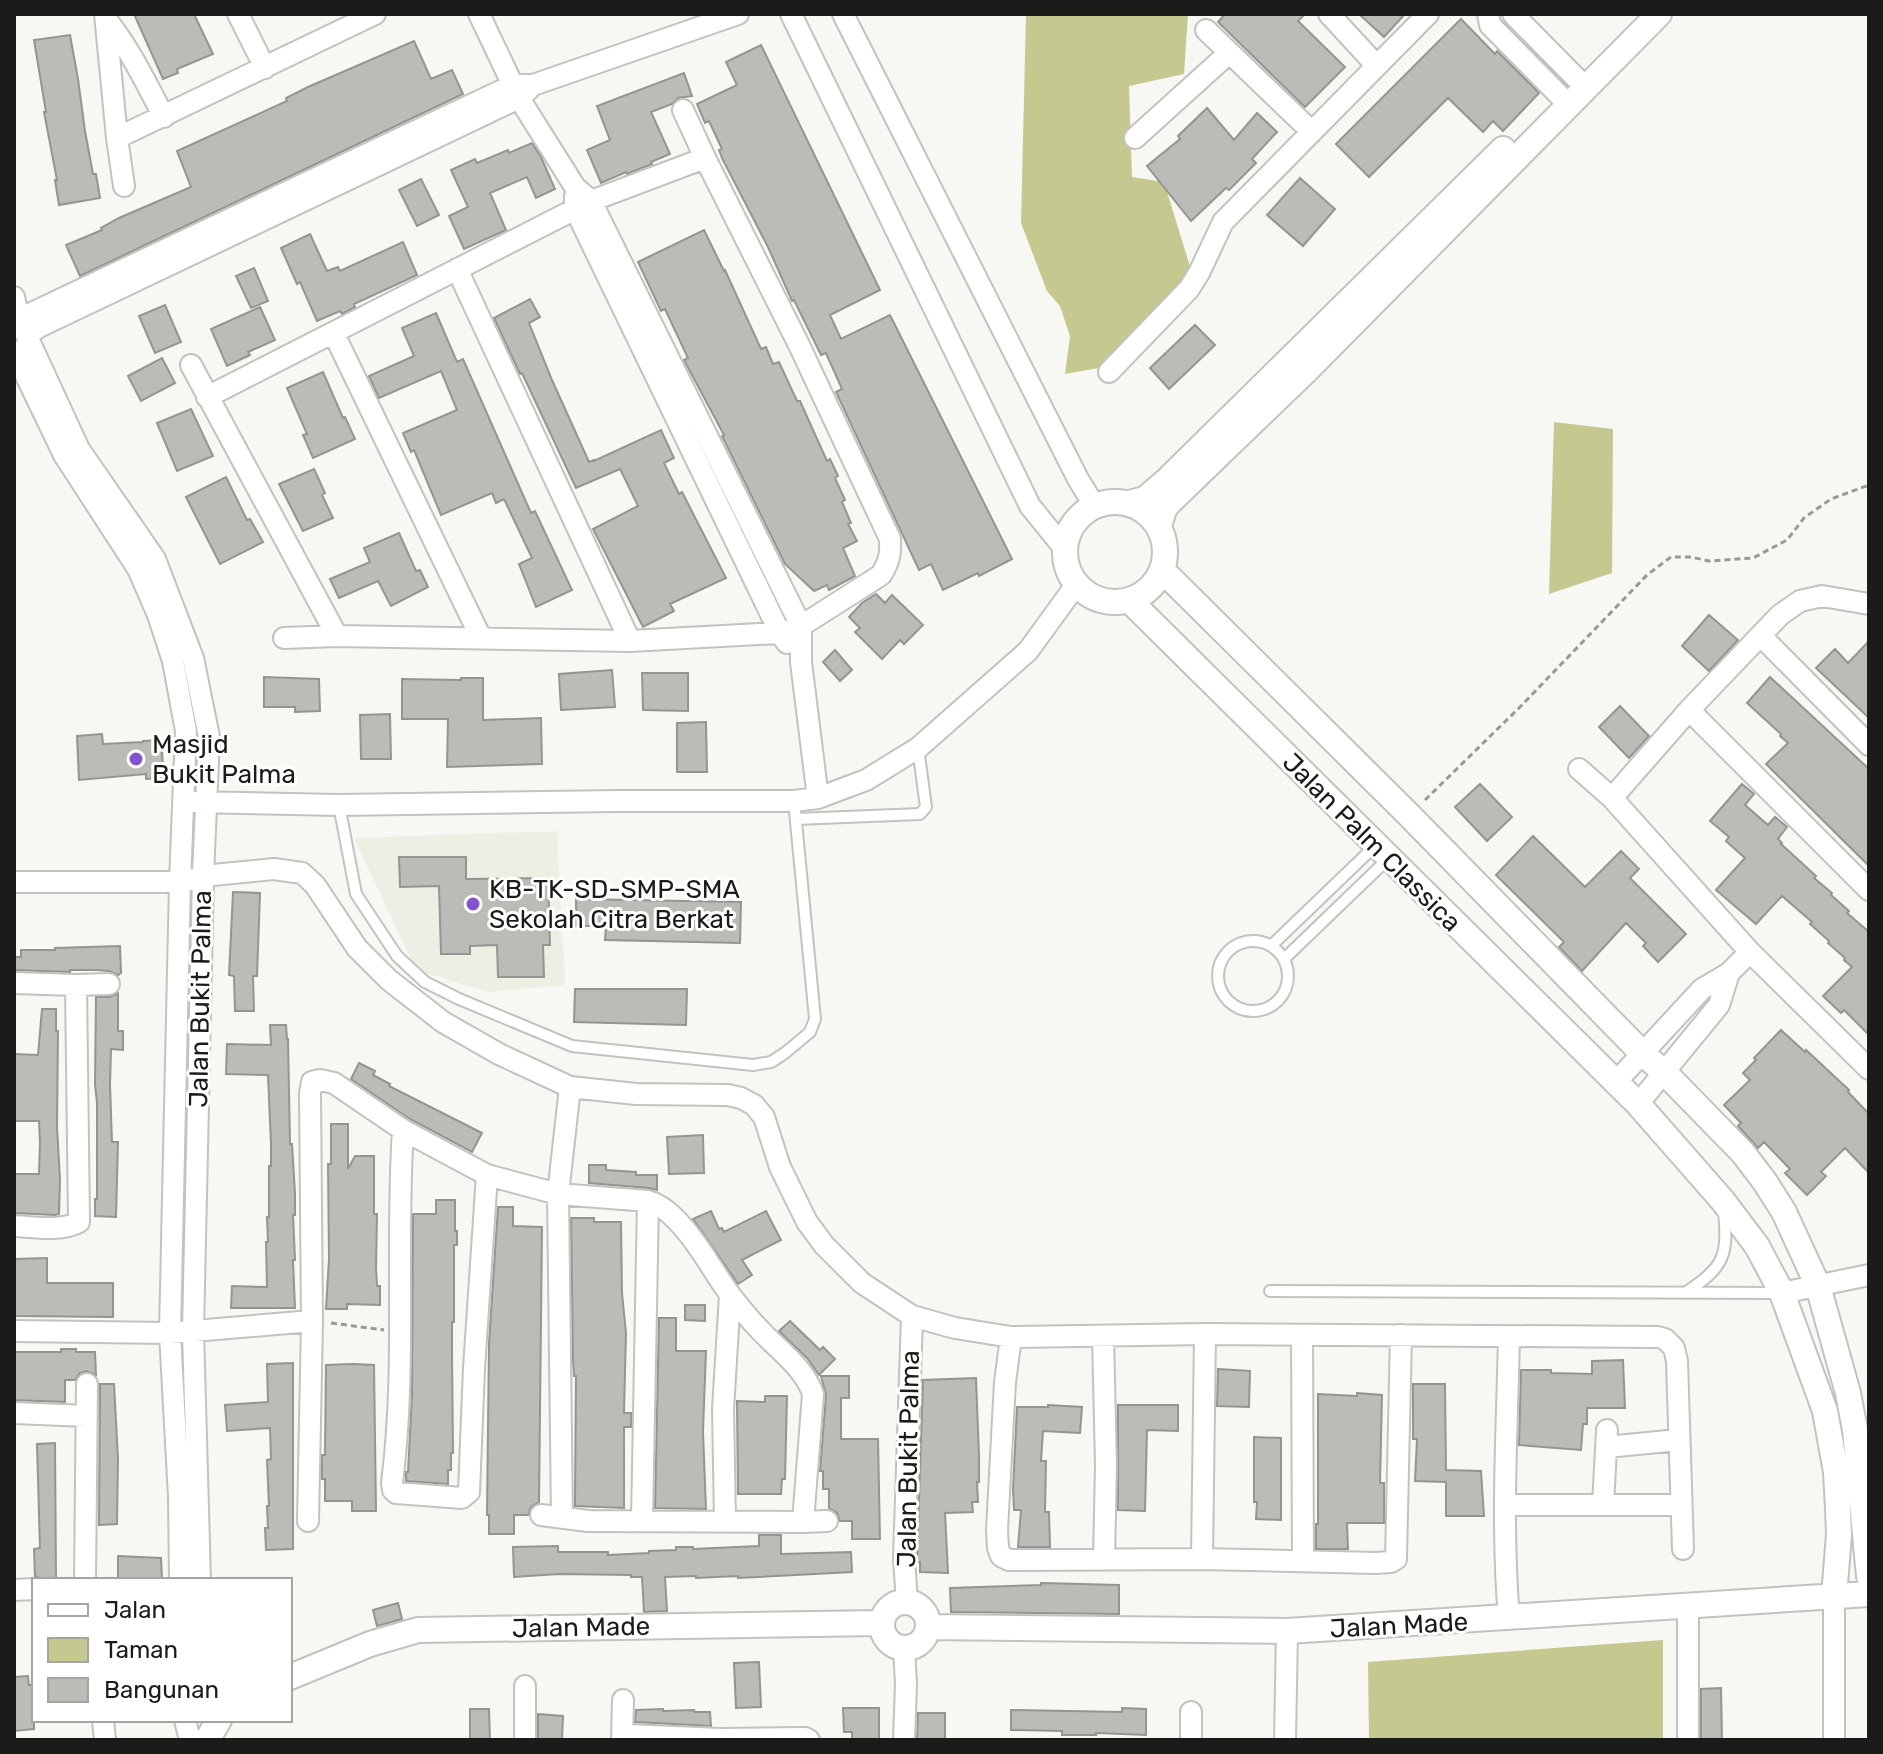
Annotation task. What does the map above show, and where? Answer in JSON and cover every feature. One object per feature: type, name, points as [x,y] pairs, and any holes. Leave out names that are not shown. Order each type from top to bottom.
[{"type":"street","points":[[238,14],[265,68]]},
{"type":"street","points":[[117,138],[373,14]]},
{"type":"street","points":[[479,14],[575,187],[780,633],[801,662]]},
{"type":"street","points":[[20,335],[522,89],[738,14]]},
{"type":"street","points":[[791,14],[1030,506],[1064,548]]},
{"type":"street","points":[[843,14],[1078,479],[1094,505]]},
{"type":"street","points":[[1329,14],[1376,65]]},
{"type":"street","points":[[1109,372],[1189,289],[1223,222],[1428,14]]},
{"type":"street","points":[[1488,14],[1490,25],[1572,91]]},
{"type":"street","points":[[1513,14],[1572,91]]},
{"type":"street","points":[[1159,526],[1165,507],[1307,370],[1572,91],[1637,14]]},
{"type":"street","points":[[1129,503],[1145,499],[1165,482],[1572,91],[1659,14]]},
{"type":"street","points":[[105,17],[133,57],[164,117]]},
{"type":"street","points":[[105,17],[124,186]]},
{"type":"street","points":[[1206,30],[1312,132]]},
{"type":"street","points":[[1135,138],[1229,53]]},
{"type":"street","points":[[284,638],[337,636],[630,641],[780,633],[801,626],[881,575],[889,561],[890,539],[683,110]]},
{"type":"street","points":[[207,397],[583,205],[705,158]]},
{"type":"street","points":[[583,205],[801,626],[801,662],[818,798]]},
{"type":"street","points":[[457,269],[630,641]]},
{"type":"street","points":[[14,297],[20,335],[79,449],[146,564],[193,658],[209,737],[203,867],[180,882],[14,882]]},
{"type":"street","points":[[334,334],[481,638]]},
{"type":"street","points":[[191,365],[337,636]]},
{"type":"street","points":[[1108,501],[1129,503],[1149,514],[1159,526],[1166,555],[1162,570],[1143,594],[1129,600],[1110,602],[1092,597],[1076,585],[1067,567],[1064,548],[1073,522],[1094,505],[1108,501]]},
{"type":"street","name":"Jalan Bukit Palma","points":[[146,564],[176,675],[186,731],[170,1333],[180,1578]]},
{"type":"street","name":"Jalan Palm Classica","points":[[1162,570],[1665,1073],[1743,1153],[1765,1182],[1784,1212],[1818,1286],[1848,1393],[1855,1430],[1869,1576]]},
{"type":"street","points":[[183,811],[616,801],[795,810],[866,780],[918,748],[1028,651],[1076,585]]},
{"type":"street","points":[[1612,798],[1689,710],[1780,615],[1800,601],[1822,596],[1869,604]]},
{"type":"street","name":"Jalan Palm Classica","points":[[1129,600],[1638,1104],[1723,1201],[1757,1246],[1782,1293],[1825,1411],[1836,1472],[1839,1535],[1834,1596]]},
{"type":"street","points":[[1761,636],[1869,745]]},
{"type":"street","points":[[1689,710],[1869,890]]},
{"type":"street","points":[[1579,769],[1612,798],[1750,952],[1869,1069]]},
{"type":"street","name":"Jalan Bukit Palma","points":[[200,1578],[193,1331],[203,867],[302,873],[315,885],[357,948],[400,989],[443,1022],[499,1054],[570,1087],[636,1094],[728,1095],[754,1105],[764,1117],[780,1167],[807,1222],[824,1245],[862,1283],[912,1316],[955,1328],[1011,1337],[1205,1334],[1626,1336],[1665,1339],[1674,1348],[1677,1361],[1683,1549]]},
{"type":"street","points":[[1615,1083],[1702,989],[1729,973],[1750,952]]},
{"type":"street","points":[[1638,1104],[1719,1005],[1729,973]]},
{"type":"street","points":[[14,983],[109,984]]},
{"type":"street","points":[[14,1226],[60,1227],[79,1222],[76,985]]},
{"type":"street","points":[[308,1521],[312,1321],[310,1093],[312,1082],[320,1080],[334,1083],[403,1130],[487,1175],[558,1194],[658,1204],[682,1226],[757,1328],[805,1376],[813,1394],[803,1522]]},
{"type":"street","points":[[570,1087],[558,1194],[552,1516],[588,1521],[827,1521]]},
{"type":"street","points":[[403,1130],[398,1431],[392,1483],[396,1493],[462,1498],[469,1492],[487,1175]]},
{"type":"street","points":[[642,1521],[648,1201]]},
{"type":"street","points":[[1782,1293],[1869,1275]]},
{"type":"street","points":[[725,1521],[723,1409],[730,1295]]},
{"type":"street","name":"Jalan Bukit Palma","points":[[907,1602],[904,1559],[912,1316]]},
{"type":"street","points":[[14,1331],[170,1333],[312,1321]]},
{"type":"street","points":[[1202,1559],[1205,1334]]},
{"type":"street","points":[[1302,1335],[1303,1560]]},
{"type":"street","points":[[1011,1337],[1005,1382],[997,1530],[1001,1556],[1009,1560],[1202,1559],[1376,1563],[1396,1559],[1401,1335]]},
{"type":"street","points":[[1103,1336],[1106,1465],[1104,1559]]},
{"type":"street","points":[[1509,1337],[1505,1505],[1505,1573],[1509,1618]]},
{"type":"street","points":[[85,1578],[87,1384]]},
{"type":"street","points":[[14,1413],[87,1416]]},
{"type":"street","points":[[1603,1505],[1607,1438],[1678,1440]]},
{"type":"street","points":[[1505,1505],[1681,1505]]},
{"type":"street","name":"Jalan Made","points":[[928,1627],[1287,1631],[1869,1594]]},
{"type":"street","points":[[1834,1596],[1834,1740]]},
{"type":"street","points":[[907,1602],[922,1610],[928,1627],[920,1643],[904,1649],[887,1640],[881,1623],[889,1607],[907,1602]]},
{"type":"street","points":[[1688,1605],[1688,1740]]},
{"type":"street","name":"Jalan Made","points":[[292,1676],[370,1644],[418,1630],[881,1623]]},
{"type":"street","points":[[1285,1740],[1287,1631]]},
{"type":"street","points":[[904,1649],[904,1740]]},
{"type":"street","points":[[525,1686],[525,1740]]},
{"type":"street","points":[[623,1700],[623,1739]]},
{"type":"street","points":[[1191,1712],[1191,1740]]},
{"type":"street","points":[[188,1722],[207,1733]]},
{"type":"street","points":[[623,1739],[629,1735],[809,1740]]},
{"type":"lane","points":[[339,805],[356,894],[397,956],[425,982],[572,1046],[753,1065],[771,1062],[785,1053],[810,1032],[815,1019],[795,810],[920,814],[926,807],[918,748]]},
{"type":"lane","points":[[1271,946],[1343,876],[1382,852]]},
{"type":"lane","points":[[1284,959],[1356,890],[1382,852]]},
{"type":"lane","points":[[1343,876],[1356,890]]},
{"type":"lane","points":[[1256,941],[1271,946],[1284,959],[1288,974],[1286,989],[1277,1002],[1263,1010],[1247,1011],[1233,1005],[1222,993],[1218,979],[1220,963],[1228,951],[1241,943],[1256,941]]},
{"type":"lane","points":[[1686,1292],[1707,1278],[1722,1261],[1726,1239],[1723,1201]]},
{"type":"lane","points":[[1270,1291],[1782,1293]]},
{"type":"path","points":[[1409,815],[1520,707],[1647,575],[1671,557],[1709,561],[1753,558],[1787,540],[1804,518],[1831,499],[1869,485]]},
{"type":"path","points":[[312,1321],[399,1331]]},
{"type":"shaded area","name":"KB-TK-SD-SMP-SMA Sekolah Citra Berkat","points":[[557,831],[565,985],[488,992],[416,970],[354,838]]},
{"type":"green space","points":[[1026,14],[1188,14],[1184,74],[1129,86],[1132,177],[1164,182],[1192,273],[1099,368],[1065,374],[1070,336],[1060,306],[1047,291],[1021,223]]},
{"type":"green space","points":[[1554,422],[1613,429],[1612,573],[1549,594]]},
{"type":"green space","points":[[1663,1640],[1663,1740],[1369,1740],[1368,1662]]},
{"type":"building","points":[[134,14],[194,14],[213,54],[177,69],[178,73],[163,79]]},
{"type":"building","points":[[1225,14],[1305,14],[1298,21],[1345,67],[1305,107],[1218,22]]},
{"type":"building","points":[[1359,14],[1405,14],[1384,37]]},
{"type":"building","points":[[1461,19],[1539,93],[1503,131],[1493,121],[1483,132],[1448,98],[1369,177],[1336,144]]},
{"type":"building","points":[[70,35],[85,131],[100,198],[59,205],[34,40]]},
{"type":"building","points":[[414,41],[431,79],[452,70],[463,94],[80,276],[66,245],[191,187],[177,151],[287,101],[286,98],[308,87]]},
{"type":"building","points":[[761,45],[880,290],[830,315],[841,339],[890,315],[1012,559],[943,590],[931,564],[919,570],[836,392],[842,389],[826,353],[821,355],[792,301],[723,160],[719,150],[722,149],[709,121],[705,123],[697,104],[737,85],[726,62]]},
{"type":"building","points":[[684,73],[692,96],[678,98],[672,104],[651,112],[670,154],[601,183],[587,150],[610,140],[597,106]]},
{"type":"building","points":[[1207,108],[1234,140],[1257,113],[1277,132],[1252,159],[1256,163],[1191,221],[1147,166],[1180,139],[1178,136]]},
{"type":"building","points":[[532,143],[555,189],[536,198],[527,177],[490,193],[506,230],[464,249],[449,216],[468,207],[451,170],[475,159],[477,163]]},
{"type":"building","points":[[1300,178],[1335,209],[1303,246],[1267,215]]},
{"type":"building","points":[[421,179],[439,215],[417,226],[399,190]]},
{"type":"building","points":[[704,230],[761,349],[766,347],[773,364],[779,362],[827,461],[830,459],[838,476],[835,478],[845,500],[842,502],[851,523],[848,524],[857,541],[843,548],[855,576],[829,590],[827,585],[814,591],[785,564],[724,435],[684,360],[688,358],[665,309],[661,311],[638,262]]},
{"type":"building","points":[[310,234],[327,271],[338,267],[340,271],[403,242],[417,275],[354,304],[355,307],[342,314],[340,311],[317,321],[281,248]]},
{"type":"building","points":[[254,268],[268,301],[251,308],[236,276]]},
{"type":"building","points":[[530,299],[540,317],[529,323],[589,462],[661,430],[674,458],[664,463],[726,578],[670,604],[674,611],[643,627],[593,529],[638,506],[626,481],[620,469],[576,488],[494,318]]},
{"type":"building","points":[[165,305],[181,342],[155,353],[139,316]]},
{"type":"building","points":[[260,307],[275,340],[227,366],[211,329]]},
{"type":"building","points":[[436,313],[457,362],[463,359],[531,513],[535,511],[572,590],[536,607],[519,564],[532,558],[504,499],[496,503],[492,493],[441,515],[414,450],[411,452],[403,433],[457,410],[441,371],[379,398],[369,376],[414,356],[402,328]]},
{"type":"building","points":[[1195,325],[1215,345],[1169,389],[1150,368]]},
{"type":"building","points":[[162,358],[175,383],[141,401],[128,376]]},
{"type":"building","points":[[323,372],[355,439],[313,458],[303,435],[307,434],[287,388]]},
{"type":"building","points":[[191,409],[213,456],[177,471],[157,423]]},
{"type":"building","points":[[314,469],[333,518],[303,531],[279,484]]},
{"type":"building","points":[[226,477],[247,520],[250,519],[263,542],[220,564],[186,497]]},
{"type":"building","points":[[399,533],[416,571],[420,570],[428,587],[391,606],[378,581],[339,598],[330,579],[370,562],[364,548]]},
{"type":"building","points":[[876,594],[885,603],[892,595],[923,625],[904,644],[900,640],[882,659],[855,632],[860,628],[849,617]]},
{"type":"building","points":[[1709,615],[1738,640],[1709,671],[1682,646]]},
{"type":"building","points":[[1869,641],[1869,718],[1816,668],[1835,649],[1848,663]]},
{"type":"building","points":[[835,650],[852,670],[840,681],[823,662]]},
{"type":"building","points":[[612,670],[615,707],[561,710],[559,674]]},
{"type":"building","points":[[642,673],[688,673],[688,711],[643,710]]},
{"type":"building","points":[[264,677],[319,679],[320,711],[295,712],[295,707],[264,707]]},
{"type":"building","points":[[1770,677],[1869,769],[1869,866],[1766,764],[1788,743],[1747,703]]},
{"type":"building","points":[[483,678],[483,720],[541,718],[542,764],[447,767],[448,719],[402,719],[402,679]]},
{"type":"building","points":[[1620,706],[1649,736],[1629,758],[1599,727]]},
{"type":"building","points":[[390,714],[391,759],[361,759],[360,715]]},
{"type":"building","points":[[706,722],[707,772],[677,772],[677,723]]},
{"type":"building","points":[[102,734],[103,744],[161,740],[164,778],[146,779],[146,774],[79,780],[77,736]]},
{"type":"building","points":[[1480,784],[1512,817],[1487,841],[1455,807]]},
{"type":"building","points":[[1742,784],[1754,794],[1745,805],[1768,825],[1775,817],[1787,827],[1778,839],[1781,844],[1869,932],[1869,1035],[1844,1010],[1841,1013],[1823,996],[1852,967],[1810,924],[1812,922],[1782,896],[1756,924],[1716,890],[1745,858],[1726,841],[1729,837],[1710,821]]},
{"type":"building","points":[[1533,836],[1585,887],[1621,851],[1639,869],[1630,878],[1686,934],[1658,962],[1643,946],[1646,943],[1626,923],[1582,971],[1559,947],[1564,942],[1496,875]]},
{"type":"building","points":[[399,857],[466,857],[466,879],[548,878],[550,945],[543,945],[544,977],[498,977],[497,945],[470,946],[470,954],[441,954],[439,886],[400,887]]},
{"type":"building","points":[[233,892],[260,893],[257,976],[253,976],[254,1011],[235,1011],[234,976],[229,975]]},
{"type":"building","points":[[576,899],[741,902],[740,943],[605,940],[606,926],[576,926]]},
{"type":"building","points":[[120,946],[121,973],[118,975],[96,970],[14,970],[14,957],[21,957],[21,950]]},
{"type":"building","points":[[575,989],[687,989],[686,1025],[574,1022]]},
{"type":"building","points":[[118,993],[118,1031],[123,1031],[123,1050],[111,1049],[110,1085],[112,1142],[118,1142],[116,1217],[95,1216],[96,997],[110,997]]},
{"type":"building","points":[[42,1009],[56,1009],[58,1031],[60,1179],[59,1214],[55,1215],[14,1213],[14,1174],[39,1174],[40,1142],[39,1121],[14,1121],[14,1054],[38,1055]]},
{"type":"building","points":[[270,1025],[286,1025],[288,1039],[290,1144],[295,1194],[295,1308],[231,1308],[232,1286],[267,1287],[271,1144],[268,1075],[226,1074],[227,1044],[271,1045]]},
{"type":"building","points":[[1781,1030],[1849,1090],[1869,1114],[1869,1173],[1845,1148],[1821,1172],[1826,1176],[1807,1195],[1785,1173],[1790,1169],[1764,1142],[1758,1148],[1724,1105],[1750,1080],[1743,1073]]},
{"type":"building","points":[[359,1063],[375,1071],[373,1075],[389,1086],[482,1133],[472,1152],[410,1119],[351,1079]]},
{"type":"building","points":[[331,1124],[348,1124],[348,1169],[355,1156],[374,1156],[376,1268],[380,1305],[347,1304],[347,1309],[326,1309]]},
{"type":"building","points":[[703,1135],[704,1173],[669,1174],[667,1137]]},
{"type":"building","points":[[589,1165],[606,1165],[606,1170],[636,1172],[636,1175],[657,1175],[657,1190],[589,1183]]},
{"type":"building","points":[[436,1200],[455,1200],[457,1231],[452,1322],[453,1453],[448,1484],[406,1481],[412,1395],[413,1214],[436,1214]]},
{"type":"building","points":[[498,1207],[513,1207],[513,1226],[542,1227],[539,1502],[531,1507],[528,1515],[514,1515],[514,1534],[489,1534],[487,1515],[489,1343]]},
{"type":"building","points":[[711,1211],[719,1229],[722,1228],[724,1232],[766,1211],[781,1240],[742,1260],[752,1275],[738,1284],[693,1219]]},
{"type":"building","points":[[571,1218],[621,1222],[626,1333],[624,1413],[631,1413],[631,1427],[624,1427],[624,1508],[575,1506],[576,1376],[573,1359]]},
{"type":"building","points":[[47,1258],[47,1283],[113,1283],[113,1317],[14,1316],[14,1259]]},
{"type":"building","points":[[685,1305],[705,1305],[705,1321],[685,1320]]},
{"type":"building","points":[[659,1318],[676,1318],[676,1351],[706,1351],[703,1432],[706,1509],[655,1508]]},
{"type":"building","points":[[790,1321],[820,1350],[823,1347],[835,1359],[819,1375],[807,1358],[779,1331]]},
{"type":"building","points":[[61,1349],[95,1352],[96,1375],[86,1371],[75,1380],[65,1380],[65,1402],[14,1400],[14,1352],[61,1352]]},
{"type":"building","points":[[1623,1360],[1625,1408],[1587,1408],[1581,1450],[1519,1445],[1521,1370],[1592,1374],[1592,1361]]},
{"type":"building","points":[[293,1363],[293,1549],[266,1550],[270,1428],[227,1431],[225,1405],[268,1402],[267,1364]]},
{"type":"building","points":[[326,1365],[374,1365],[376,1511],[352,1511],[352,1501],[325,1501],[322,1455],[325,1455]]},
{"type":"building","points":[[1218,1369],[1250,1371],[1249,1407],[1217,1406]]},
{"type":"building","points":[[821,1376],[849,1376],[849,1398],[841,1398],[841,1439],[878,1439],[880,1539],[852,1539],[852,1521],[840,1521],[837,1513],[829,1508],[829,1489],[823,1489],[823,1471],[820,1471],[826,1395]]},
{"type":"building","points":[[976,1378],[978,1502],[972,1502],[973,1512],[945,1513],[948,1573],[920,1572],[917,1559],[923,1380]]},
{"type":"building","points":[[100,1384],[114,1384],[117,1524],[99,1525]]},
{"type":"building","points":[[1413,1384],[1445,1384],[1446,1470],[1481,1471],[1484,1516],[1446,1516],[1446,1482],[1415,1481],[1417,1439],[1413,1439]]},
{"type":"building","points":[[1357,1393],[1382,1395],[1380,1483],[1384,1483],[1384,1523],[1347,1523],[1348,1549],[1316,1549],[1318,1394],[1357,1396]]},
{"type":"building","points":[[765,1396],[787,1396],[785,1479],[782,1479],[781,1494],[738,1494],[737,1401],[765,1402]]},
{"type":"building","points":[[1118,1405],[1178,1405],[1178,1431],[1147,1430],[1145,1511],[1118,1510]]},
{"type":"building","points":[[1017,1407],[1082,1407],[1080,1433],[1043,1431],[1041,1461],[1046,1461],[1045,1512],[1049,1512],[1050,1547],[1018,1547],[1021,1510],[1014,1510],[1013,1490]]},
{"type":"building","points":[[1254,1437],[1281,1438],[1281,1520],[1256,1519]]},
{"type":"building","points":[[55,1443],[56,1578],[35,1576],[34,1549],[40,1548],[37,1444]]},
{"type":"building","points":[[759,1535],[781,1535],[781,1554],[851,1552],[852,1572],[738,1578],[665,1577],[667,1611],[644,1612],[642,1577],[559,1574],[514,1577],[513,1547],[558,1546],[558,1552],[608,1552],[608,1555],[649,1553],[676,1550],[676,1547],[759,1546]]},
{"type":"building","points":[[118,1556],[161,1558],[162,1578],[118,1578]]},
{"type":"building","points":[[1041,1583],[1119,1585],[1119,1614],[951,1612],[950,1588]]},
{"type":"building","points":[[398,1603],[402,1619],[377,1626],[373,1610]]},
{"type":"building","points":[[759,1662],[761,1707],[736,1708],[734,1663]]},
{"type":"building","points":[[28,1676],[29,1685],[32,1685],[34,1729],[14,1731],[14,1677]]},
{"type":"building","points":[[1721,1688],[1722,1740],[1701,1740],[1701,1689]]},
{"type":"building","points":[[843,1708],[879,1708],[879,1740],[852,1740],[852,1732],[844,1732]]},
{"type":"building","points":[[1122,1708],[1146,1709],[1146,1735],[1062,1735],[1062,1731],[1011,1730],[1011,1710],[1122,1712]]},
{"type":"building","points":[[470,1709],[489,1709],[490,1740],[470,1740]]},
{"type":"building","points":[[636,1710],[710,1712],[711,1726],[635,1722]]},
{"type":"building","points":[[918,1713],[945,1713],[945,1740],[917,1740]]},
{"type":"building","points":[[538,1714],[563,1716],[562,1740],[538,1740]]},
{"type":"place","name":"Masjid Bukit Palma","points":[[136,759]]},
{"type":"place","name":"KB-TK-SD-SMP-SMA Sekolah Citra Berkat","points":[[473,904]]}]
